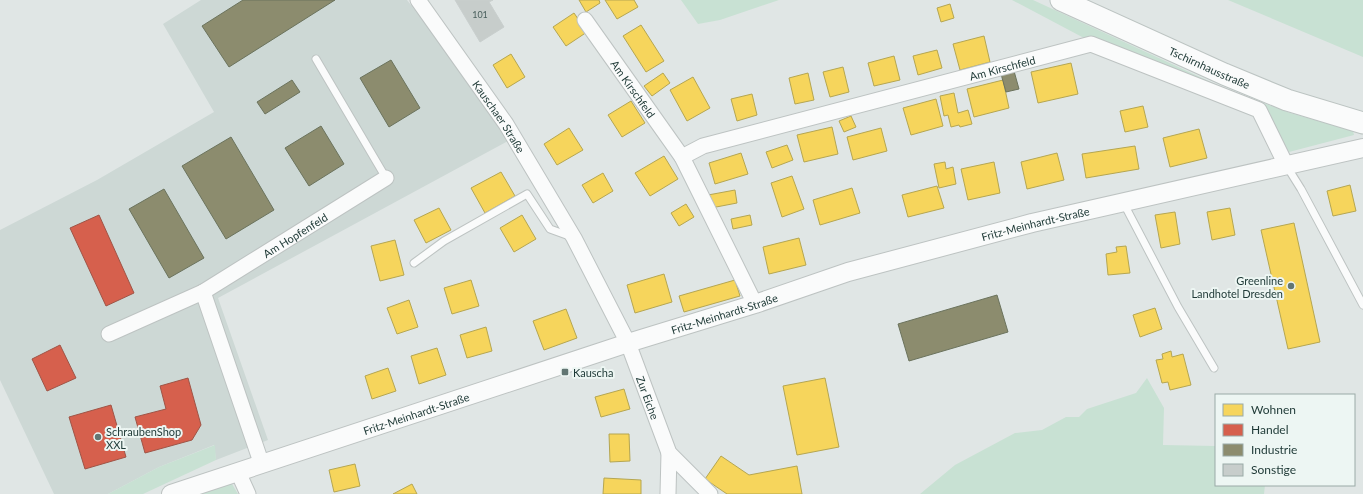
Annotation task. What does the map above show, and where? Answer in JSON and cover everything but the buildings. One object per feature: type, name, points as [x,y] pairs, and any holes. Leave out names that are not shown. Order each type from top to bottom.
[{"type":"main road","name":"Tschirnhausstraße","points":[[1061,0],[1224,74],[1287,100],[1363,124]]},
{"type":"street","name":"Kauschaer Straße","points":[[418,0],[506,124],[574,238],[628,343]]},
{"type":"street","name":"Am Kirschfeld","points":[[585,20],[682,157],[755,304]]},
{"type":"street","name":"Am Kirschfeld","points":[[682,157],[703,146],[1091,44],[1259,110],[1286,165]]},
{"type":"street","name":"Fritz-Meinhardt-Straße","points":[[171,494],[628,343],[755,304],[848,272],[1032,223],[1363,148]]},
{"type":"street","name":"Am Hopfenfeld","points":[[109,334],[203,292],[386,178]]},
{"type":"street","points":[[203,292],[262,464]]},
{"type":"street","name":"Zur Eiche","points":[[628,343],[669,453],[668,494]]},
{"type":"street","name":"Zur Eiche","points":[[669,453],[710,494]]},
{"type":"street","points":[[238,472],[248,494]]},
{"type":"lane","points":[[316,59],[386,178]]},
{"type":"lane","points":[[1286,165],[1301,189],[1363,305]]},
{"type":"lane","points":[[414,263],[444,241],[527,194],[550,229],[574,238]]},
{"type":"lane","points":[[1123,202],[1178,307],[1214,368]]},
{"type":"shaded area","points":[[201,0],[407,0],[465,75],[508,141],[218,298],[268,440],[216,460],[214,445],[159,467],[108,494],[54,494],[0,380],[0,230],[97,180],[214,112],[163,24]]},
{"type":"green space","points":[[681,0],[779,0],[720,20],[698,24]]},
{"type":"green space","points":[[1012,0],[1033,0],[1224,88],[1290,113],[1353,131],[1354,135],[1289,152],[1271,118],[1084,38]]},
{"type":"green space","points":[[1228,0],[1363,0],[1363,57]]},
{"type":"green space","points":[[1147,378],[1164,408],[1163,445],[1215,446],[1215,486],[1265,486],[1264,494],[920,494],[955,465],[1015,433],[1042,430],[1066,417],[1079,417],[1087,409],[1136,393]]},
{"type":"green space","points":[[215,445],[216,460],[143,494],[108,494],[159,467]]},
{"type":"green space","points":[[222,483],[232,484],[238,494],[190,494]]},
{"type":"place","name":"Greenline Landhotel Dresden","points":[[1291,286]]},
{"type":"place","name":"Kauscha","points":[[565,372]]},
{"type":"place","name":"SchraubenShop XXL","points":[[98,437]]}]
